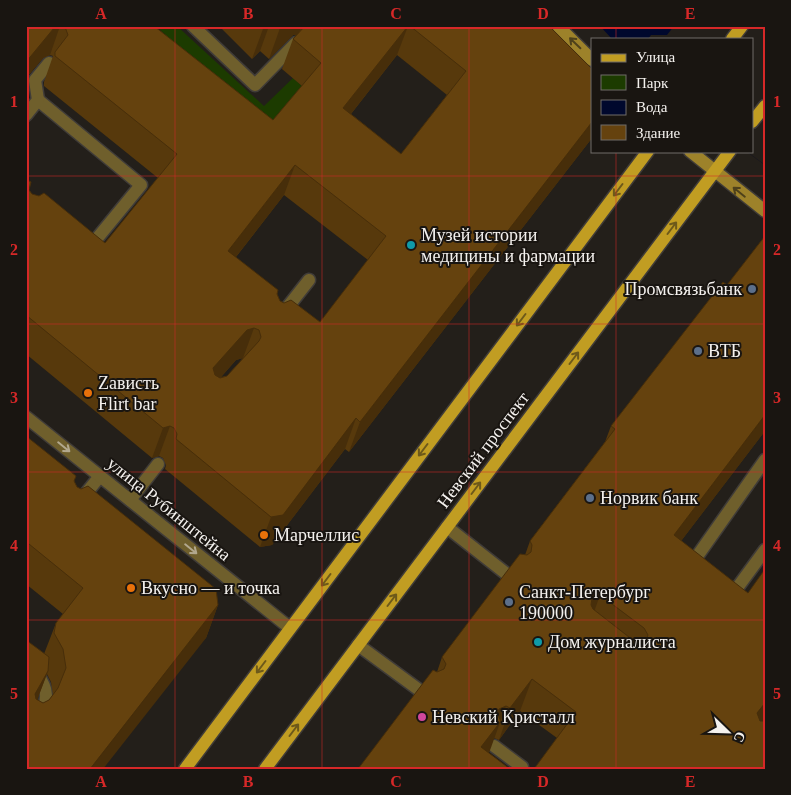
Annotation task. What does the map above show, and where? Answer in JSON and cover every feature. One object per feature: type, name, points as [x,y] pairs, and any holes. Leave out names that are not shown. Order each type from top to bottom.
[{"type":"main road","points":[[558,26],[591,59]]},
{"type":"main road","points":[[733,38],[742,26]]},
{"type":"main road","points":[[754,120],[765,106]]},
{"type":"main road","points":[[185,769],[647,152]]},
{"type":"main road","points":[[691,152],[765,211]]},
{"type":"main road","name":"Невский проспект","points":[[265,769],[729,152]]},
{"type":"street","points":[[193,26],[255,85],[296,43]]},
{"type":"street","points":[[50,63],[35,80],[38,100],[141,185],[90,247],[75,235]]},
{"type":"street","points":[[26,115],[38,100]]},
{"type":"street","points":[[274,325],[309,280]]},
{"type":"street","name":"улица Рубинштейна","points":[[26,417],[290,628]]},
{"type":"street","points":[[704,575],[691,565],[765,460]]},
{"type":"street","points":[[130,500],[158,464]]},
{"type":"street","points":[[70,514],[100,476]]},
{"type":"street","points":[[447,527],[514,579]]},
{"type":"street","points":[[718,585],[732,595],[765,550]]},
{"type":"street","points":[[358,645],[426,695]]},
{"type":"street","points":[[26,656],[44,680],[48,696],[42,711],[31,728]]},
{"type":"street","points":[[494,746],[522,767]]},
{"type":"green space","points":[[156,26],[177,26],[264,106],[293,78],[310,93],[274,136]]},
{"type":"water","points":[[600,26],[765,26],[765,165],[747,152],[754,152],[754,38],[611,38]]},
{"type":"pier","points":[[674,26],[765,26],[765,165],[747,152],[754,152],[754,38],[649,38],[651,35],[667,35]]},
{"type":"building","points":[[26,26],[57,26],[26,62]]},
{"type":"building","points":[[64,26],[154,26],[273,120],[321,63],[293,39],[305,26],[408,26],[343,108],[401,154],[466,71],[410,26],[549,26],[591,68],[591,123],[360,422],[356,418],[283,515],[271,517],[176,439],[177,434],[174,428],[170,426],[163,428],[26,315],[26,179],[31,182],[29,190],[32,194],[39,196],[44,193],[105,243],[177,154],[55,56],[55,52],[68,35]],"holes":[[[295,165],[386,236],[320,322],[291,300],[284,303],[280,301],[277,294],[278,290],[228,251]],[[254,328],[259,330],[261,337],[259,341],[227,376],[220,378],[215,375],[213,368],[247,330]]]},
{"type":"building","points":[[765,236],[765,415],[674,535],[748,593],[765,569],[765,703],[757,713],[760,721],[765,721],[765,769],[534,769],[576,712],[532,679],[510,708],[506,706],[499,709],[497,714],[501,721],[481,747],[510,769],[358,769],[433,670],[437,672],[444,669],[446,664],[442,657],[520,554],[527,555],[531,552],[532,545],[530,541],[615,429],[611,426],[723,282],[727,285]],"holes":[[[600,595],[644,628],[648,635],[646,640],[639,643],[634,641],[593,609],[591,605],[592,598]]]},
{"type":"building","points":[[26,436],[76,476],[74,481],[77,487],[81,489],[88,486],[216,589],[218,605],[90,769],[26,769],[26,640],[49,657],[48,671],[35,694],[36,699],[43,703],[49,700],[58,688],[66,668],[63,649],[54,633],[56,623],[83,588],[29,544],[26,547]]},
{"type":"place","name":"Музей истории медицины и фармации","points":[[411,245]]},
{"type":"place","name":"Промсвязьбанк","points":[[752,289]]},
{"type":"place","name":"ВТБ","points":[[698,351]]},
{"type":"place","name":"Zависть Flirt bar","points":[[88,393]]},
{"type":"place","name":"Норвик банк","points":[[590,498]]},
{"type":"place","name":"Марчеллис","points":[[264,535]]},
{"type":"place","name":"Вкусно — и точка","points":[[131,588]]},
{"type":"place","name":"Санкт-Петербург 190000","points":[[509,602]]},
{"type":"place","name":"Дом журналиста","points":[[538,642]]},
{"type":"place","name":"Невский Кристалл","points":[[422,717]]}]
